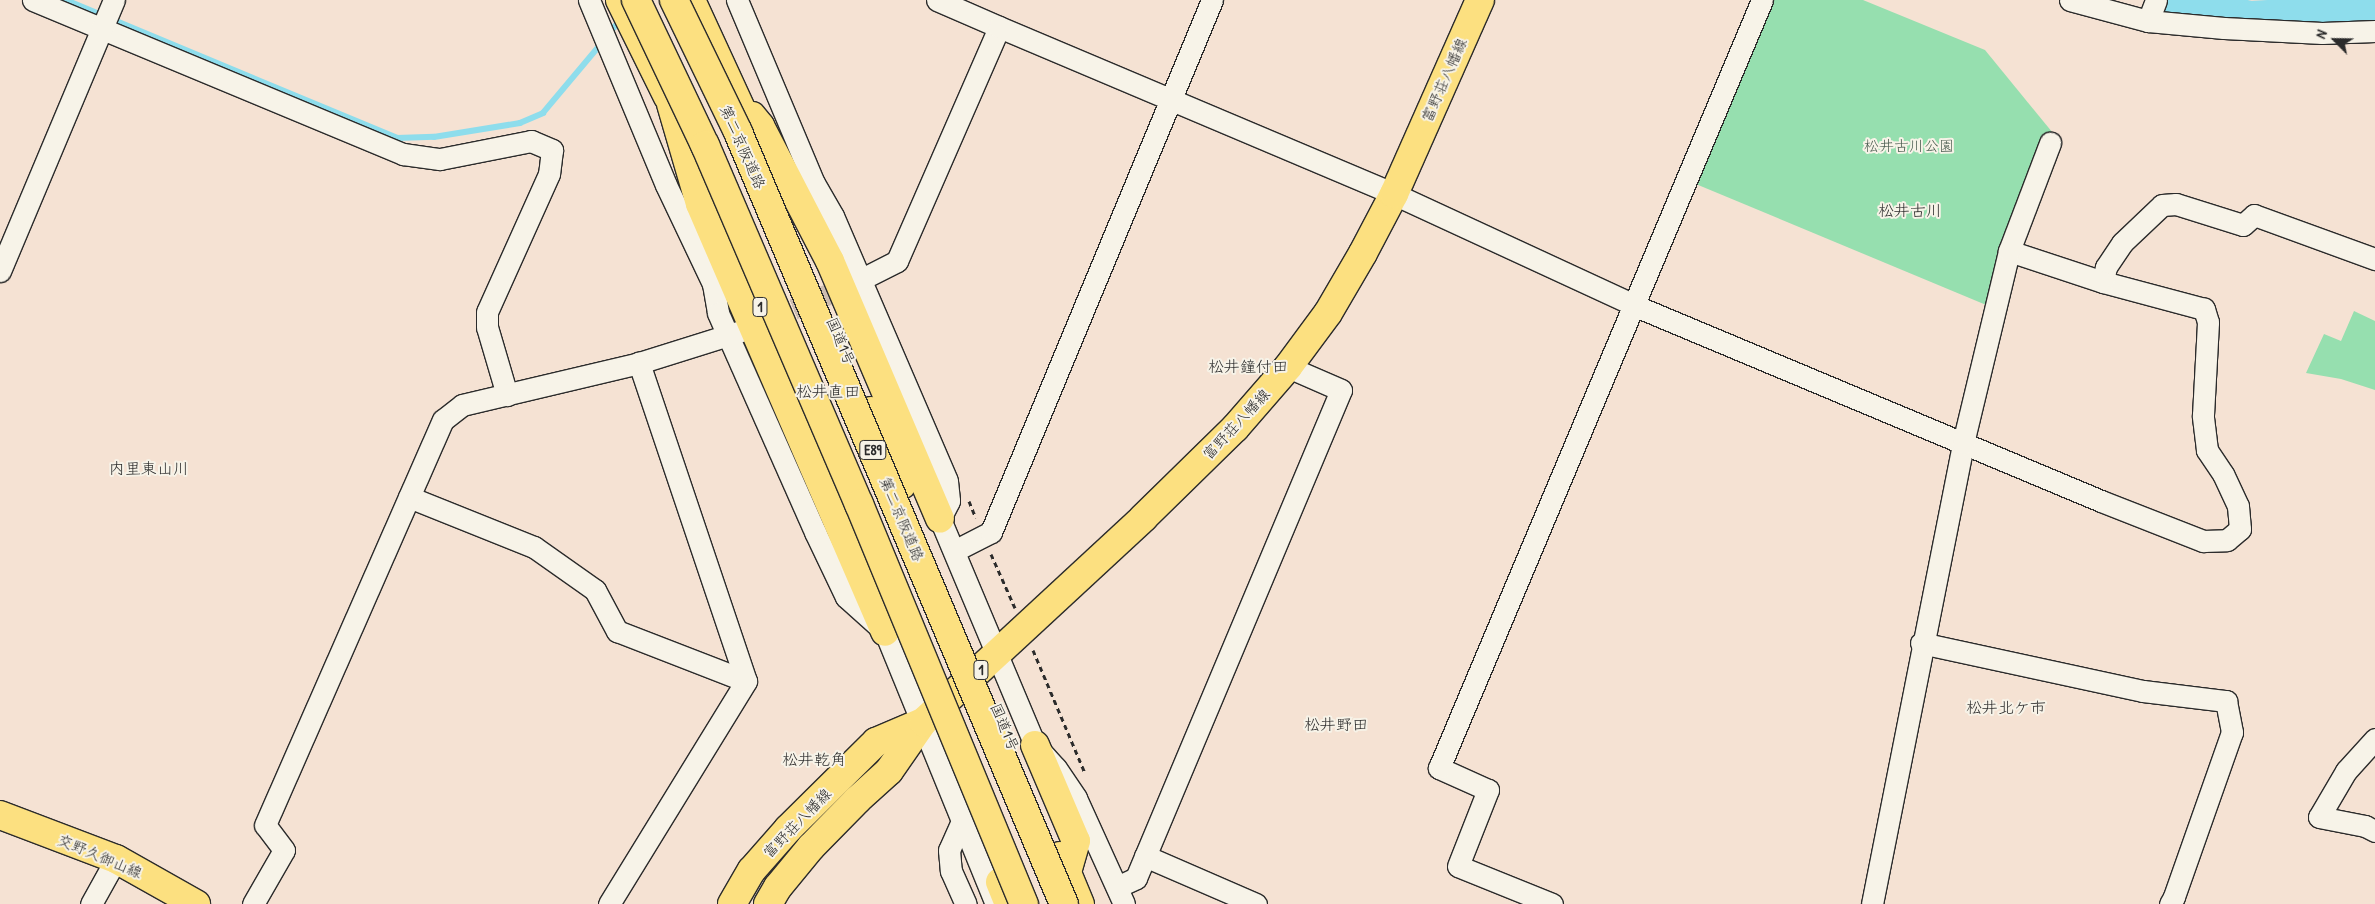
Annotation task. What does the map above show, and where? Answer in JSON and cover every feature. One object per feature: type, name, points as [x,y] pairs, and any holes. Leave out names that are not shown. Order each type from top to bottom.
[{"type":"main road","name":"1","points":[[620,0],[688,138],[847,512],[1001,897]]},
{"type":"main road","name":"E89","points":[[636,0],[705,145],[851,486],[1024,904]]},
{"type":"main road","name":"第二京阪道路","points":[[674,0],[738,132],[1064,904]]},
{"type":"main road","name":"国道1号","points":[[691,0],[737,98],[1080,904]]},
{"type":"main road","name":"富野荘八幡線","points":[[768,904],[778,887],[811,847],[889,770],[923,722],[1165,497],[1235,428],[1288,367],[1328,313],[1394,194],[1480,0]]},
{"type":"main road","points":[[737,98],[760,126],[830,261],[940,519]]},
{"type":"main road","points":[[671,104],[700,204],[885,632]]},
{"type":"main road","name":"富野荘八幡線","points":[[732,904],[752,870],[788,829],[876,742],[923,722]]},
{"type":"main road","points":[[1034,745],[1076,841],[1064,864]]},
{"type":"main road","name":"交野久御山線","points":[[0,816],[116,859],[196,904]]},
{"type":"street","points":[[32,0],[404,154],[440,159],[531,141],[552,150],[549,174],[487,312],[487,328],[507,395]]},
{"type":"street","points":[[0,271],[114,0]]},
{"type":"street","points":[[589,0],[666,185],[713,284],[718,313],[735,333],[846,597],[885,632],[962,821],[1001,897]]},
{"type":"street","points":[[737,0],[814,183],[833,216],[854,282],[947,481],[949,501],[940,519],[1034,745],[1056,768],[1076,798],[1120,896],[1136,878],[1341,390],[1288,367]]},
{"type":"street","points":[[937,0],[1394,194],[1633,304],[2152,523],[2203,541],[2227,540],[2240,530],[2238,506],[2223,474],[2207,450],[2203,415],[2208,322],[2204,309],[2102,282],[2009,251]]},
{"type":"street","points":[[954,552],[991,532],[1212,0]]},
{"type":"street","points":[[1552,904],[1458,866],[1488,790],[1439,768],[1762,0]]},
{"type":"street","points":[[2070,0],[2148,21],[2224,28],[2322,33],[2375,31]]},
{"type":"street","points":[[2148,21],[2156,0]]},
{"type":"street","points":[[854,282],[897,261],[999,26]]},
{"type":"street","points":[[1872,904],[1921,643],[1963,443],[2009,251],[2050,143]]},
{"type":"street","points":[[2102,282],[2106,267],[2122,243],[2162,206],[2176,204],[2243,225],[2254,215],[2375,259]]},
{"type":"street","points":[[252,904],[284,850],[265,825],[443,420],[462,405],[640,363],[735,333]]},
{"type":"street","points":[[610,904],[746,682],[640,363]]},
{"type":"street","points":[[409,497],[534,547],[595,590],[617,631],[746,682]]},
{"type":"street","points":[[1921,643],[2143,691],[2226,701],[2232,732],[2170,904]]},
{"type":"street","points":[[2375,739],[2346,771],[2319,817],[2365,826],[2375,831]]},
{"type":"street","points":[[962,821],[949,850],[951,871],[966,904]]},
{"type":"street","points":[[1145,856],[1256,904]]},
{"type":"street","points":[[91,904],[116,859]]},
{"type":"green space","name":"松井古川公園","points":[[1769,0],[1863,0],[1985,50],[2057,138],[1991,307],[1691,182]]},
{"type":"green space","points":[[2354,311],[2375,321],[2375,390],[2341,379],[2306,373],[2324,334],[2341,341]]},
{"type":"waterway","points":[[66,0],[397,138],[434,137],[520,123],[543,113],[601,44]]},
{"type":"waterway","points":[[2176,0],[2250,18],[2375,11]]},
{"type":"waterway","points":[[608,35],[621,19]]},
{"type":"tunnel","points":[[764,321],[848,286]]},
{"type":"district","name":"松井古川","points":[[1910,210]]},
{"type":"district","name":"松井鐘付田","points":[[1248,366]]},
{"type":"district","name":"松井直田","points":[[828,391]]},
{"type":"district","name":"内里東山川","points":[[149,468]]},
{"type":"district","name":"松井北ケ市","points":[[2006,707]]},
{"type":"district","name":"松井野田","points":[[1336,724]]},
{"type":"district","name":"松井乾角","points":[[814,759]]}]
